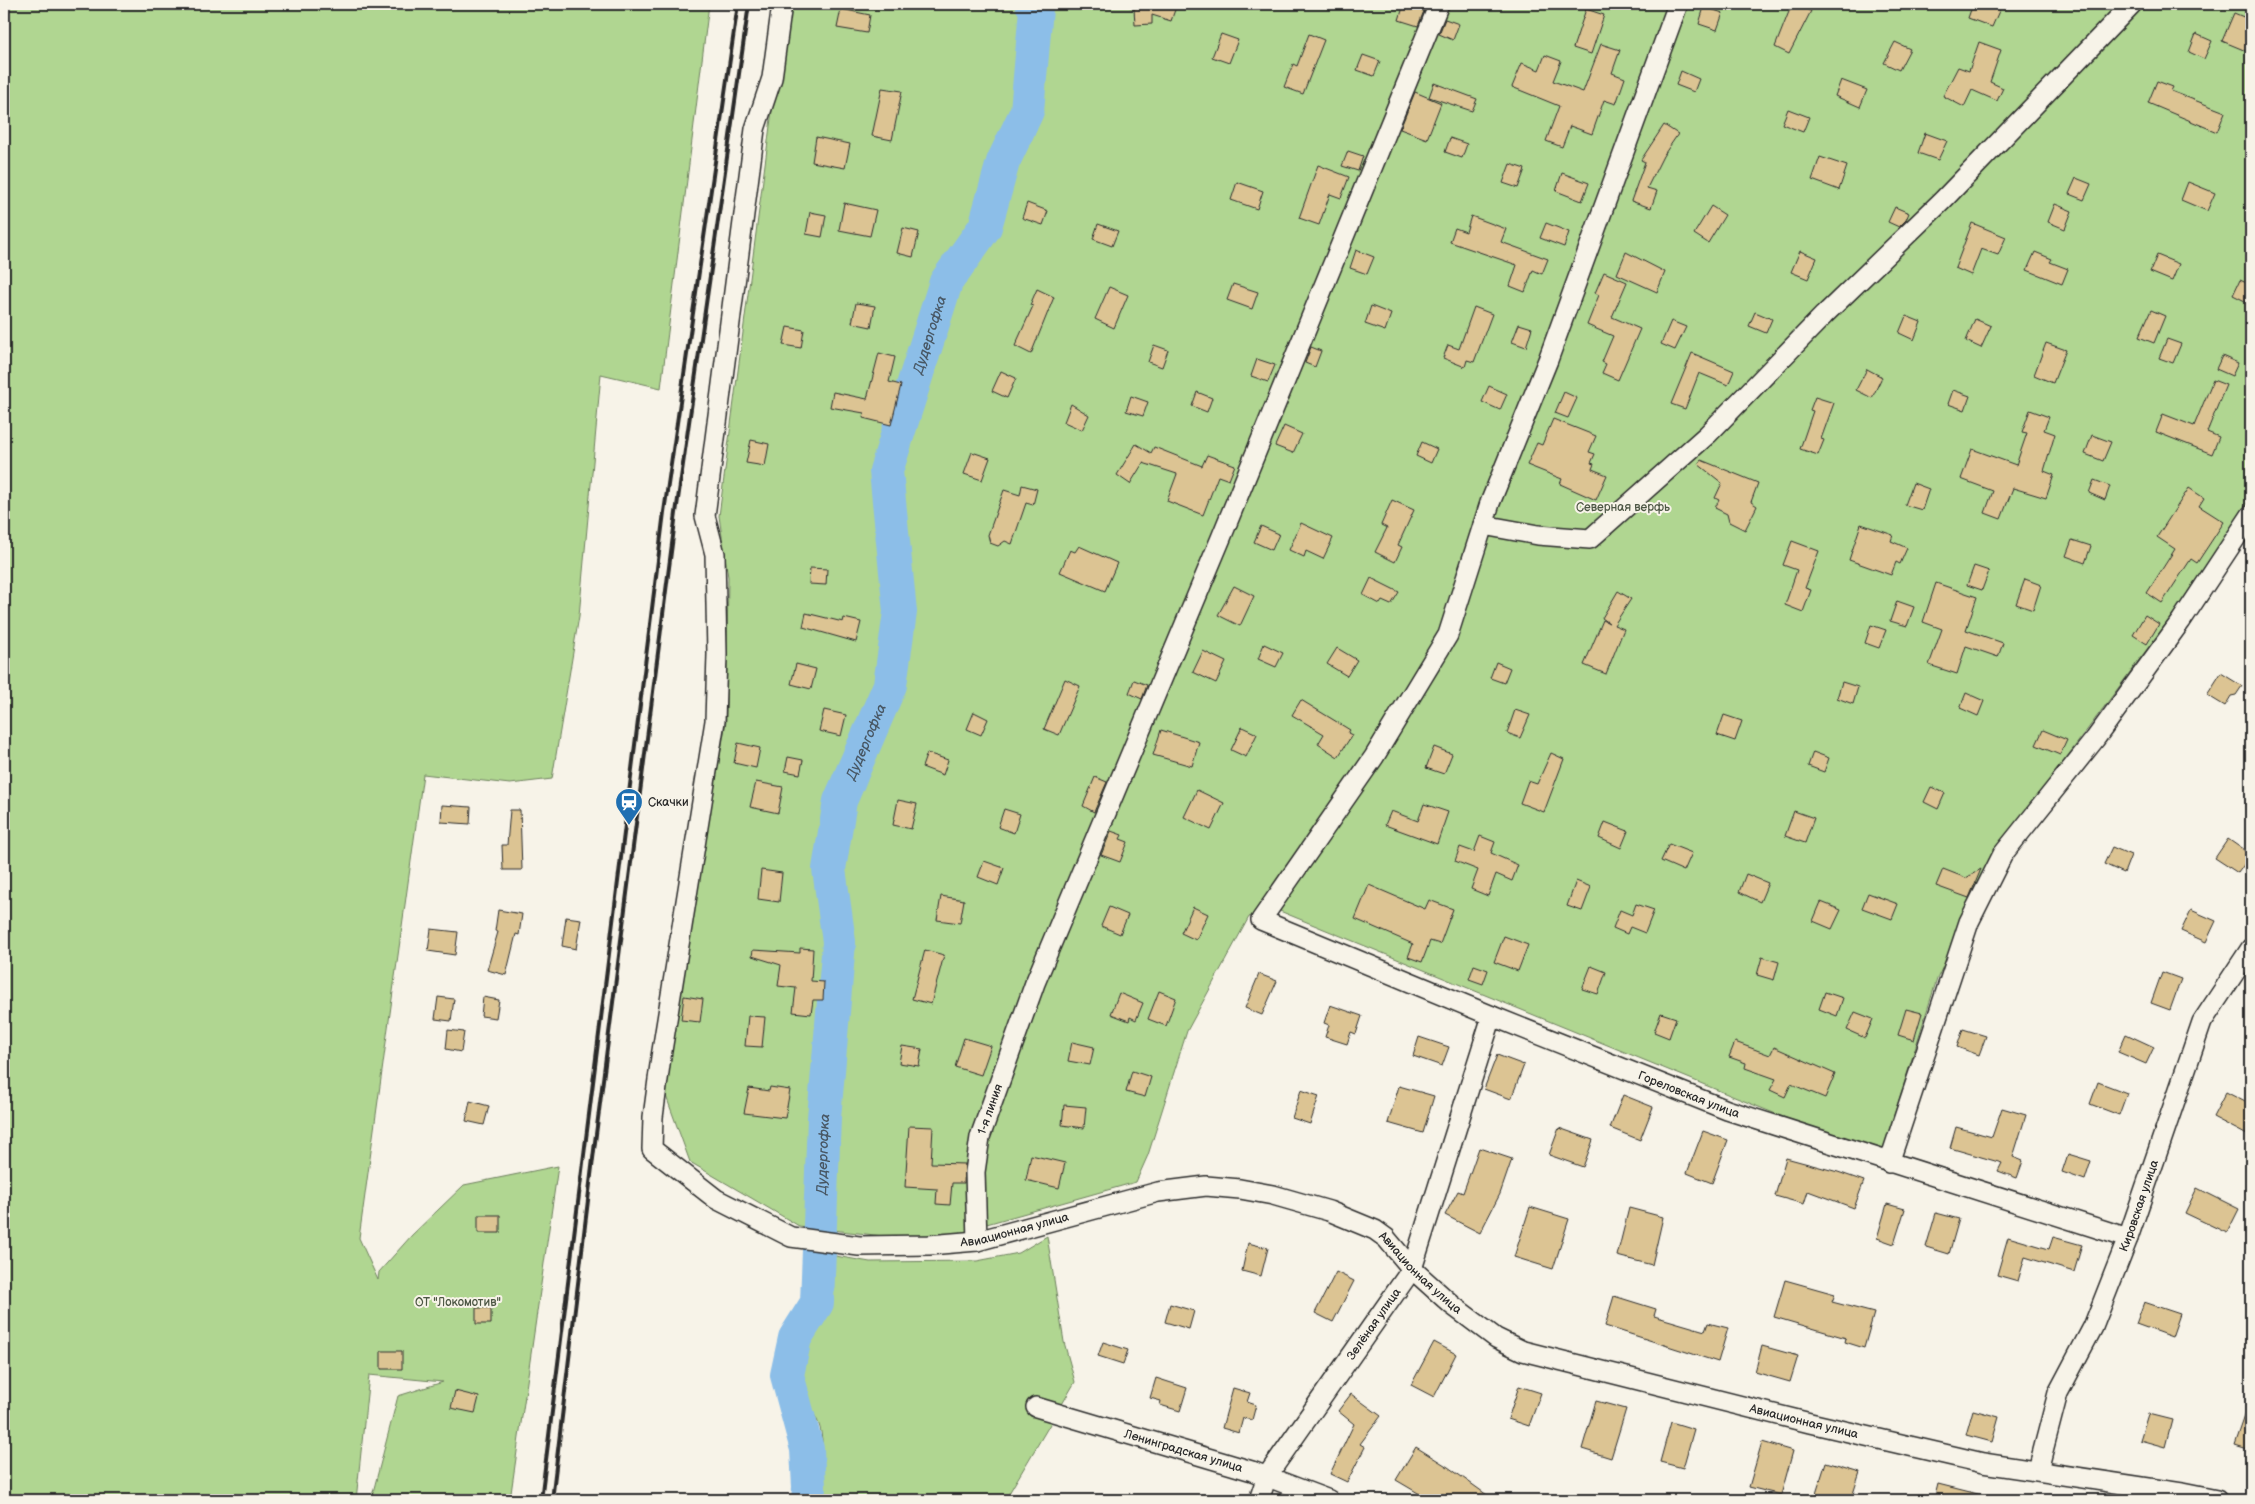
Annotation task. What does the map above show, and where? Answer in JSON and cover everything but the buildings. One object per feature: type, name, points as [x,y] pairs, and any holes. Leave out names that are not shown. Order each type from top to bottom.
[{"type":"street","name":"Авиационная улица","points":[[782,4],[772,78],[755,129],[706,516],[715,554],[717,654],[715,722],[661,1058],[652,1149],[716,1199],[792,1238],[844,1245],[929,1245],[977,1241],[1149,1194],[1206,1186],[1273,1195],[1352,1220],[1375,1230],[1386,1238],[1412,1269],[1473,1322],[1496,1338],[1523,1351],[1983,1463],[2038,1470],[2216,1500]]},
{"type":"street","name":"1-я линия","points":[[977,1241],[975,1172],[980,1137],[1035,982],[1225,530],[1439,4]]},
{"type":"street","points":[[1678,4],[1548,360],[1483,525],[1538,535],[1590,539],[1708,434],[1824,315],[1943,200],[2132,4]]},
{"type":"street","points":[[1888,1163],[1969,922],[2003,854],[2251,515]]},
{"type":"street","name":"Гореловская улица","points":[[1483,525],[1448,635],[1411,699],[1374,756],[1261,920],[1492,1016],[1727,1110],[1888,1163],[2128,1238]]},
{"type":"street","name":"Кировская улица","points":[[2038,1470],[2058,1394],[2093,1327],[2128,1238],[2202,1022],[2251,948]]},
{"type":"street","name":"Зелёная улица","points":[[1260,1500],[1268,1476],[1412,1269],[1492,1016]]},
{"type":"street","name":"Ленинградская улица","points":[[1036,1407],[1268,1476],[1329,1500]]},
{"type":"green space","name":"ОТ \"Локомотив\"","points":[[4,4],[709,4],[661,388],[601,374],[579,616],[552,779],[510,784],[423,774],[359,1238],[378,1280],[379,1272],[412,1235],[464,1185],[558,1166],[510,1500],[371,1500],[398,1396],[443,1382],[369,1375],[356,1500],[4,1500]]},
{"type":"green space","name":"Северная верфь","points":[[783,4],[2251,4],[2251,498],[2171,617],[1997,851],[1937,979],[1881,1157],[1270,907],[1249,917],[1187,1031],[1148,1155],[1136,1182],[976,1227],[961,1236],[900,1238],[799,1226],[690,1162],[662,1085],[726,722],[728,577],[719,516],[773,103]]},
{"type":"green space","points":[[1047,1236],[1064,1342],[1075,1382],[1061,1406],[1035,1398],[1030,1412],[1053,1419],[1005,1500],[816,1500],[822,1457],[821,1432],[815,1416],[798,1387],[796,1370],[802,1352],[816,1332],[825,1309],[830,1255],[870,1262],[977,1261],[1019,1253]]},
{"type":"waterway","name":"Дудергофка","points":[[808,1500],[807,1449],[787,1375],[795,1338],[817,1303],[824,1118],[839,942],[829,869],[840,801],[890,685],[900,612],[886,471],[946,282],[985,227],[1003,162],[1027,111],[1036,9],[1032,4]]},
{"type":"railway","points":[[541,1500],[664,512],[738,4]]},
{"type":"railway","points":[[552,1500],[595,1142],[676,513],[749,4]]},
{"type":"place","name":"Скачки","points":[[629,826]]}]
